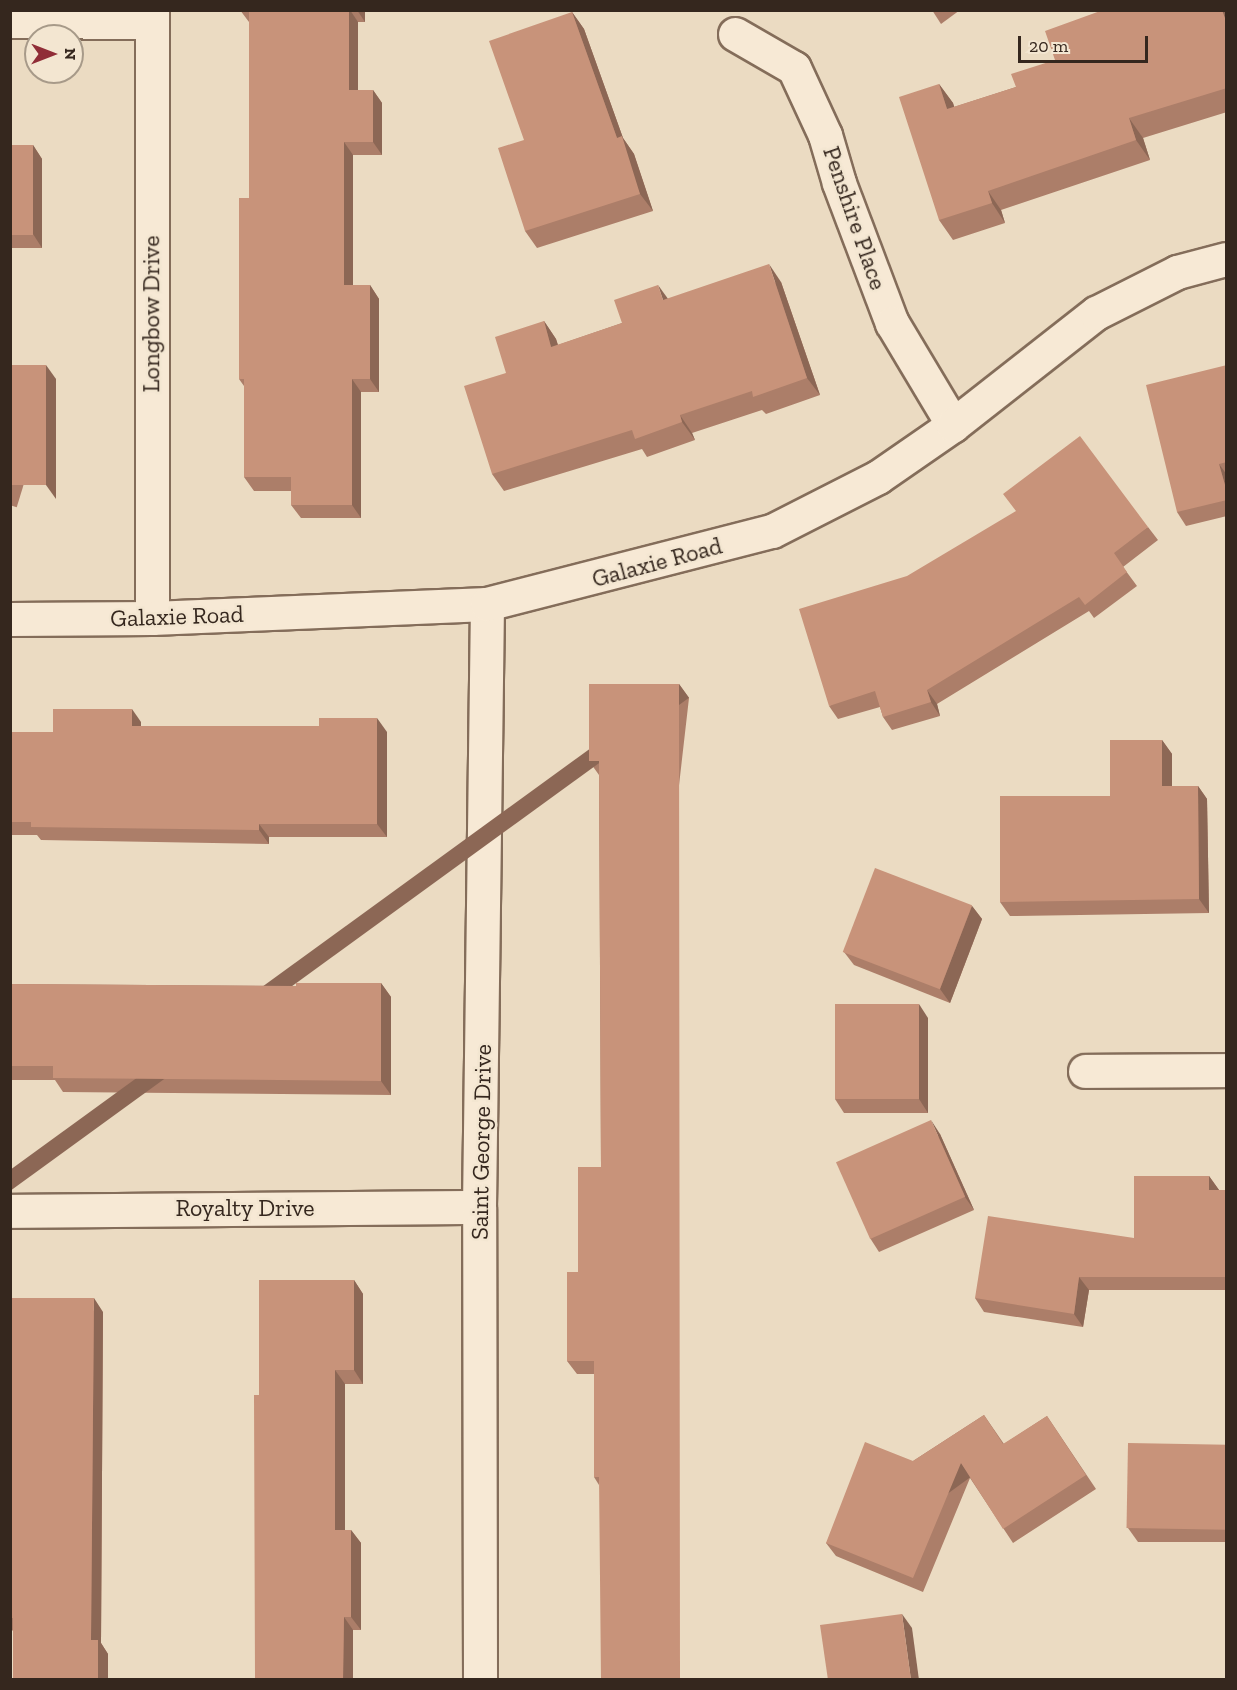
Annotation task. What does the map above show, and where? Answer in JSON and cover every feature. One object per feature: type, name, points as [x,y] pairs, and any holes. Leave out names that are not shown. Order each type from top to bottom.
[{"type":"street","points":[[10,21],[152,16]]},
{"type":"street","name":"Longbow Drive","points":[[152,16],[152,618]]},
{"type":"street","name":"Penshire Place","points":[[735,34],[794,68],[825,135],[839,183],[892,322],[953,425]]},
{"type":"street","name":"Galaxie Road","points":[[10,619],[152,618],[487,604],[772,531],[878,477],[953,425],[1096,313],[1177,272],[1227,259]]},
{"type":"street","name":"Saint George Drive","points":[[480,1680],[479,1207],[487,604]]},
{"type":"street","points":[[1085,1071],[1227,1070]]},
{"type":"street","name":"Royalty Drive","points":[[10,1211],[479,1207]]},
{"type":"building","points":[[249,10],[349,10],[349,90],[373,90],[373,142],[344,142],[344,285],[370,285],[370,379],[352,379],[352,505],[291,505],[291,477],[244,477],[244,379],[239,379],[239,198],[249,198]]},
{"type":"building","points":[[1103,10],[1222,10],[1227,24],[1227,88],[1129,118],[1136,140],[988,191],[992,203],[939,220],[899,97],[939,84],[947,109],[1016,87],[1011,74],[1055,60],[1045,31]]},
{"type":"building","points":[[572,12],[617,138],[622,136],[640,194],[525,231],[498,148],[524,140],[489,41]]},
{"type":"building","points":[[10,145],[33,145],[33,235],[10,235]]},
{"type":"building","points":[[769,264],[807,378],[753,397],[752,391],[680,415],[682,422],[635,439],[632,430],[492,474],[464,386],[506,373],[495,337],[544,321],[551,347],[622,323],[614,300],[658,285],[663,300]]},
{"type":"building","points":[[10,365],[46,365],[46,485],[10,485]]},
{"type":"building","points":[[1227,365],[1227,462],[1219,464],[1227,500],[1177,512],[1146,385]]},
{"type":"building","points":[[1080,436],[1148,527],[1114,553],[1127,572],[1085,605],[1079,597],[927,690],[931,702],[883,717],[875,691],[829,706],[799,609],[907,576],[1016,511],[1003,494]]},
{"type":"building","points":[[589,684],[679,684],[680,1680],[601,1680],[599,1477],[594,1477],[594,1361],[567,1361],[567,1272],[578,1272],[578,1167],[601,1167],[599,761],[589,761]]},
{"type":"building","points":[[53,709],[132,709],[132,726],[319,726],[319,718],[377,718],[377,824],[259,824],[259,830],[31,827],[31,822],[10,822],[10,732],[53,732]]},
{"type":"building","points":[[1110,740],[1162,740],[1162,786],[1198,786],[1199,899],[1000,902],[1000,796],[1110,796]]},
{"type":"building","points":[[875,868],[972,905],[940,989],[843,952]]},
{"type":"building","points":[[296,983],[381,983],[381,1081],[53,1078],[53,1066],[10,1066],[10,984],[296,986]]},
{"type":"building","points":[[835,1004],[919,1004],[919,1099],[835,1099]]},
{"type":"building","points":[[931,1120],[965,1197],[870,1239],[836,1162]]},
{"type":"building","points":[[1134,1176],[1209,1176],[1209,1190],[1227,1190],[1227,1277],[1079,1277],[1074,1314],[975,1298],[988,1216],[1134,1238]]},
{"type":"building","points":[[259,1280],[354,1280],[354,1370],[335,1370],[335,1530],[351,1530],[351,1617],[344,1617],[343,1680],[255,1680],[254,1395],[259,1395]]},
{"type":"building","points":[[10,1298],[94,1298],[91,1640],[98,1640],[98,1680],[13,1680],[13,1618],[10,1618]]},
{"type":"building","points":[[984,1415],[1003,1444],[1047,1416],[1086,1475],[1003,1529],[961,1463],[913,1578],[826,1543],[865,1442],[913,1461]]},
{"type":"building","points":[[1128,1443],[1226,1445],[1226,1530],[1127,1528]]},
{"type":"building","points":[[902,1614],[911,1680],[828,1680],[820,1625]]}]
